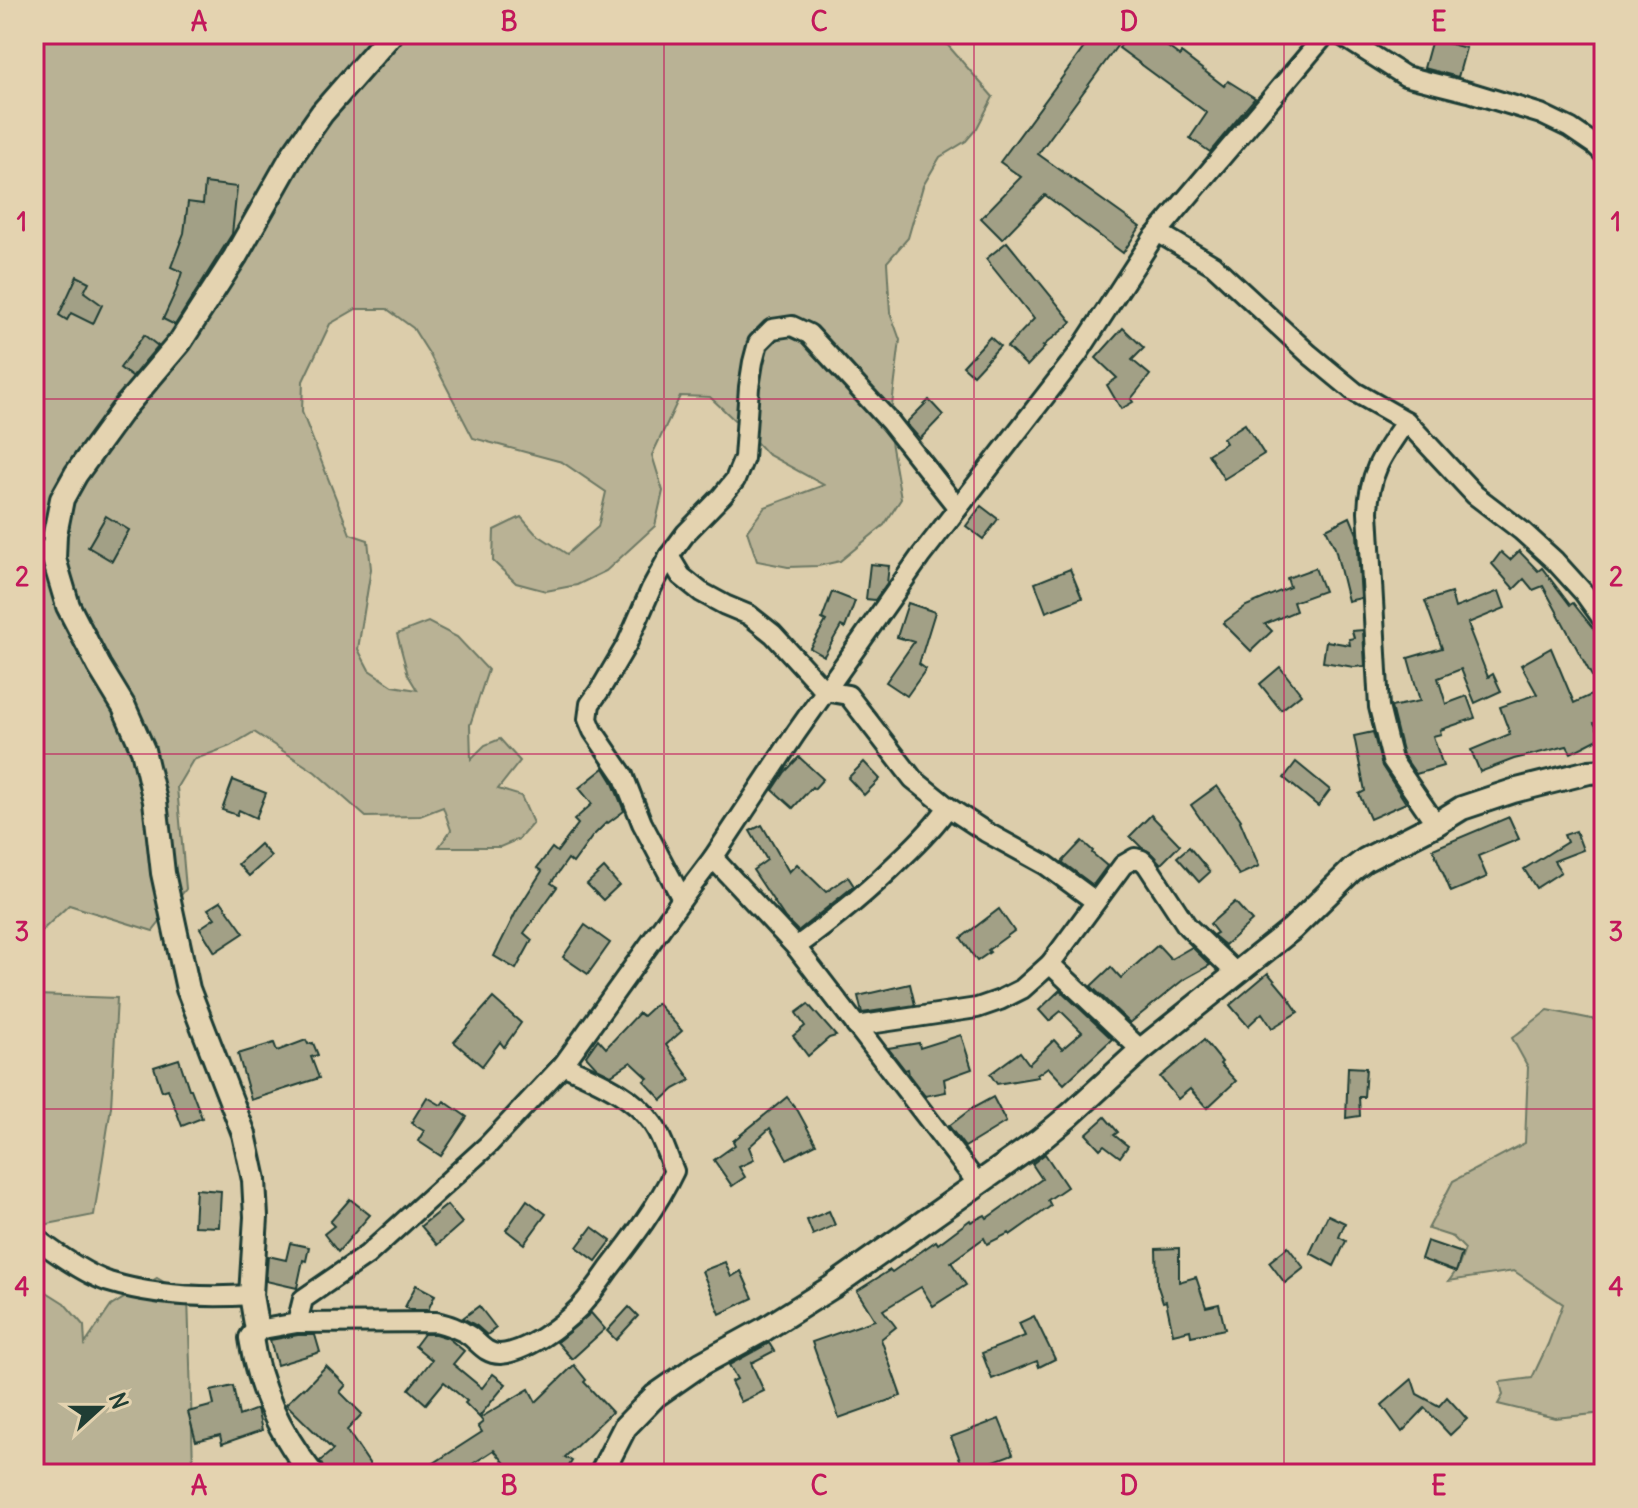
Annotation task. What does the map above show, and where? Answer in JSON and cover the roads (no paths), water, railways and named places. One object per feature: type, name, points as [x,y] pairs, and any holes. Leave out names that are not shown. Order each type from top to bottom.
[{"type":"street","points":[[257,1330],[251,1295],[256,1217],[254,1180],[244,1134],[188,989],[163,873],[155,801],[143,750],[124,707],[68,606],[54,559],[55,534],[62,499],[76,474],[124,408],[180,342],[235,257],[294,153],[322,113],[391,34]]},
{"type":"street","points":[[297,1323],[303,1299],[367,1255],[488,1145],[563,1065],[713,858],[920,557],[1077,355],[1153,238],[1326,34]]},
{"type":"street","points":[[1339,34],[1405,76],[1541,114],[1570,128],[1604,154]]},
{"type":"street","points":[[1159,233],[1213,265],[1355,392],[1406,421],[1475,495],[1555,561],[1604,621]]},
{"type":"street","points":[[682,899],[642,823],[623,775],[593,731],[588,719],[590,704],[627,644],[669,556],[735,480],[744,458],[749,387],[758,343],[772,329],[792,326],[809,334],[890,422],[958,508]]},
{"type":"street","points":[[1406,421],[1382,457],[1368,493],[1379,707],[1392,760],[1436,824]]},
{"type":"street","points":[[34,546],[54,559]]},
{"type":"street","points":[[669,556],[681,576],[701,592],[749,615],[773,634],[825,691],[848,695],[913,779],[948,807],[1046,865],[1095,901]]},
{"type":"street","points":[[601,1474],[625,1427],[655,1396],[701,1364],[832,1287],[1040,1140],[1141,1050],[1292,929],[1365,860],[1462,808],[1513,791],[1604,771]]},
{"type":"street","points":[[796,947],[869,891],[936,824],[948,807]]},
{"type":"street","points":[[713,858],[796,947],[978,1184]]},
{"type":"street","points":[[856,1026],[977,1008],[1022,989],[1050,964],[1123,865],[1135,858],[1147,865],[1187,926],[1237,974]]},
{"type":"street","points":[[1050,964],[1141,1050]]},
{"type":"street","points":[[312,1474],[274,1413],[262,1387],[251,1338],[257,1330],[297,1323],[436,1322],[454,1327],[481,1347],[502,1354],[525,1347],[581,1306],[642,1226],[674,1171],[661,1139],[643,1113],[612,1087],[563,1065]]},
{"type":"street","points":[[34,1237],[59,1256],[107,1281],[204,1298],[251,1295]]}]
